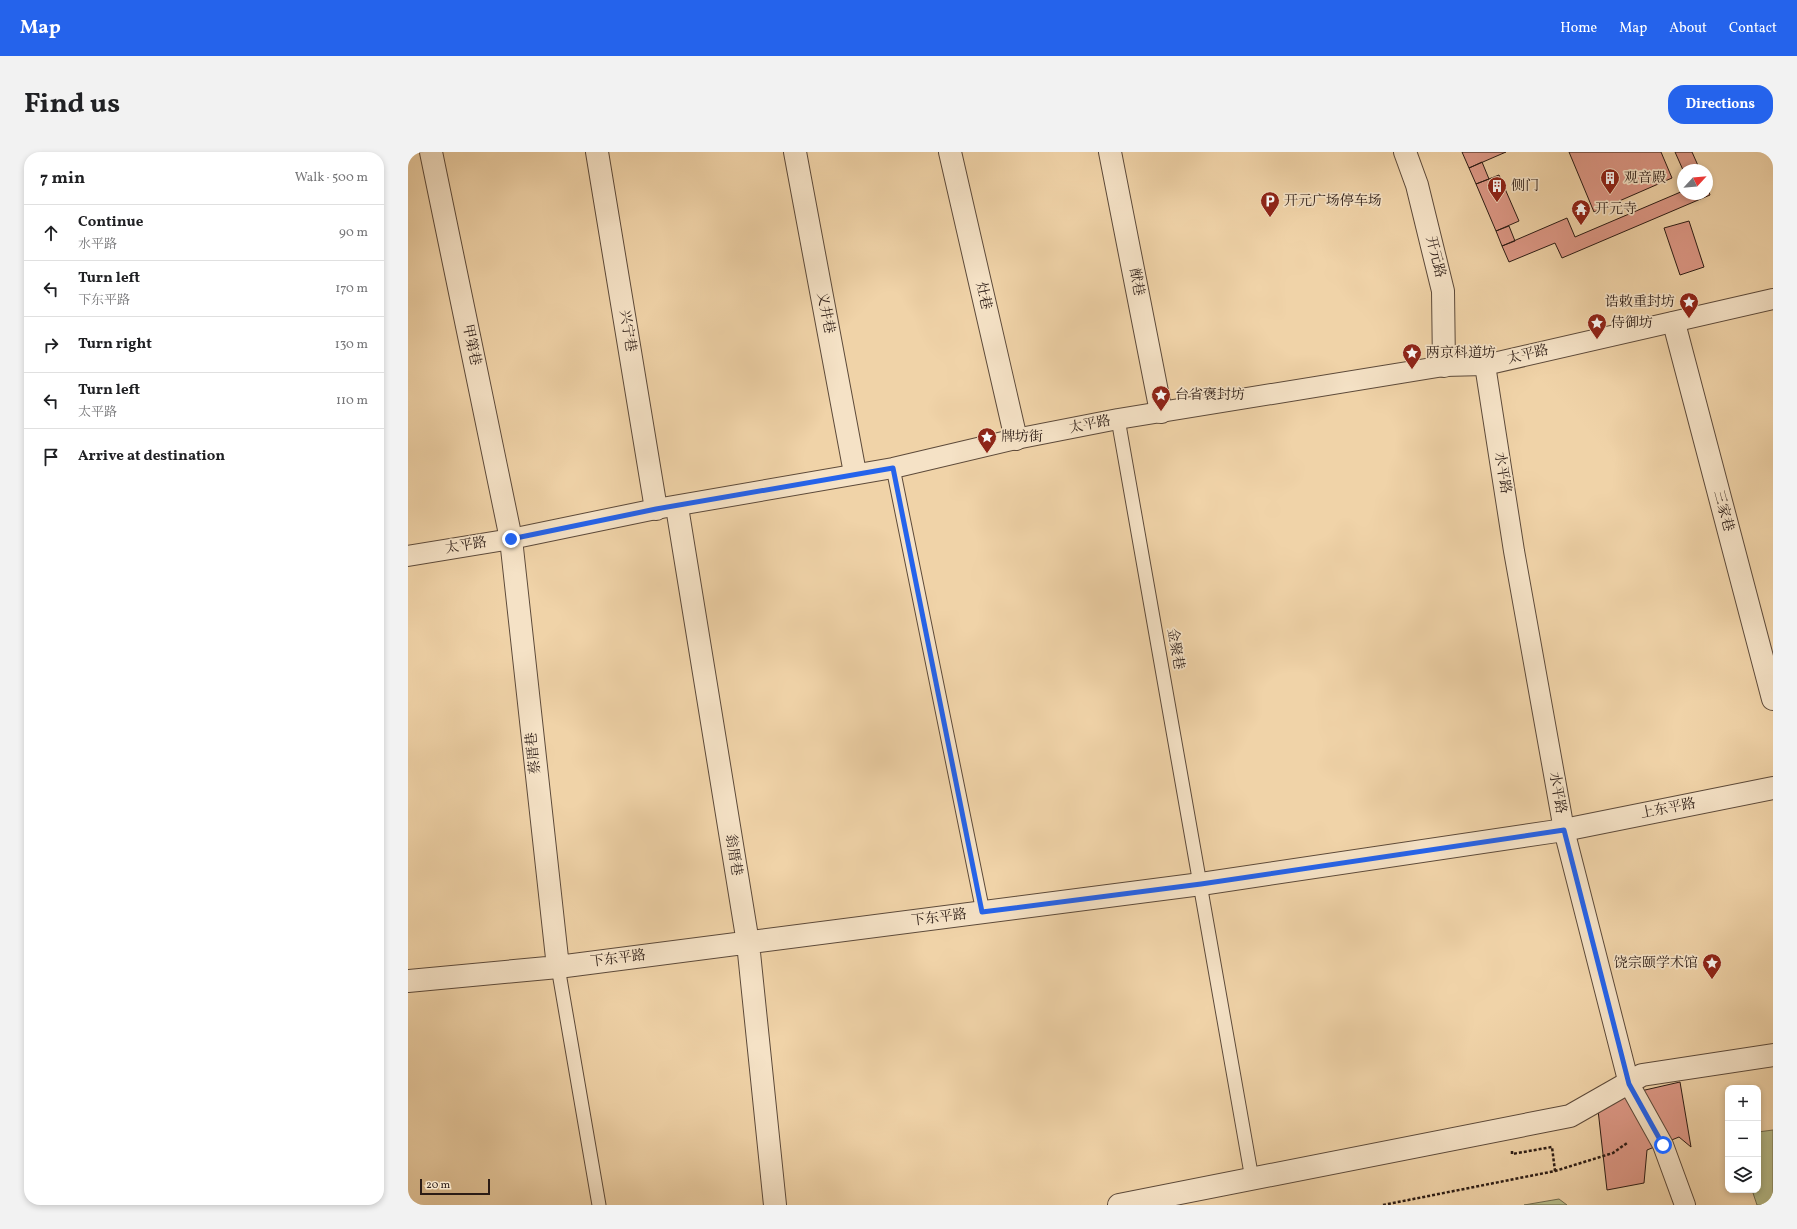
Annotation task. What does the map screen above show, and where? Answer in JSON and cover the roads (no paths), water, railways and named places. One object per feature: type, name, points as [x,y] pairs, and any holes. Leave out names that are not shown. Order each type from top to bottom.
[{"type":"street","name":"甲第巷","points":[[432,152],[511,539]]},
{"type":"street","name":"兴宁巷","points":[[597,152],[667,508]]},
{"type":"street","name":"义井巷","points":[[795,152],[855,473]]},
{"type":"street","name":"灶巷","points":[[950,152],[1016,439]]},
{"type":"street","name":"猷巷","points":[[1110,152],[1161,412]]},
{"type":"street","name":"开元路","points":[[1405,152],[1417,186],[1443,291],[1444,366]]},
{"type":"street","name":"太平路","points":[[408,556],[511,539],[855,473],[893,468],[1016,439],[1118,419],[1444,366],[1485,365],[1674,323],[1773,299]]},
{"type":"street","name":"三家巷","points":[[1674,323],[1773,699]]},
{"type":"street","name":"水平路","points":[[1485,365],[1514,552],[1564,830],[1629,1084],[1663,1145],[1685,1205]]},
{"type":"street","name":"翁厝巷","points":[[667,508],[748,943],[775,1205]]},
{"type":"street","name":"蔡厝巷","points":[[511,539],[558,967]]},
{"type":"street","name":"上东平路","points":[[1564,830],[1773,788]]},
{"type":"street","name":"下东平路","points":[[408,981],[558,967],[1201,884],[1564,830]]},
{"type":"street","points":[[1119,1205],[1570,1116],[1629,1084],[1642,1075],[1773,1055]]},
{"type":"lane","name":"金聚巷","points":[[1118,419],[1252,1179]]},
{"type":"lane","points":[[893,468],[982,912]]},
{"type":"lane","points":[[558,967],[599,1205]]},
{"type":"place","name":"观音殿","points":[[1610,195]]},
{"type":"place","name":"侧门","points":[[1497,203]]},
{"type":"place","name":"开元广场停车场","points":[[1270,218]]},
{"type":"place","name":"开元寺","points":[[1581,226]]},
{"type":"place","name":"诰敕重封坊","points":[[1689,319]]},
{"type":"place","name":"侍御坊","points":[[1597,340]]},
{"type":"place","name":"两京科道坊","points":[[1412,370]]},
{"type":"place","name":"台省褒封坊","points":[[1161,412]]},
{"type":"place","name":"牌坊街","points":[[987,454]]},
{"type":"place","name":"饶宗颐学术馆","points":[[1712,980]]}]
